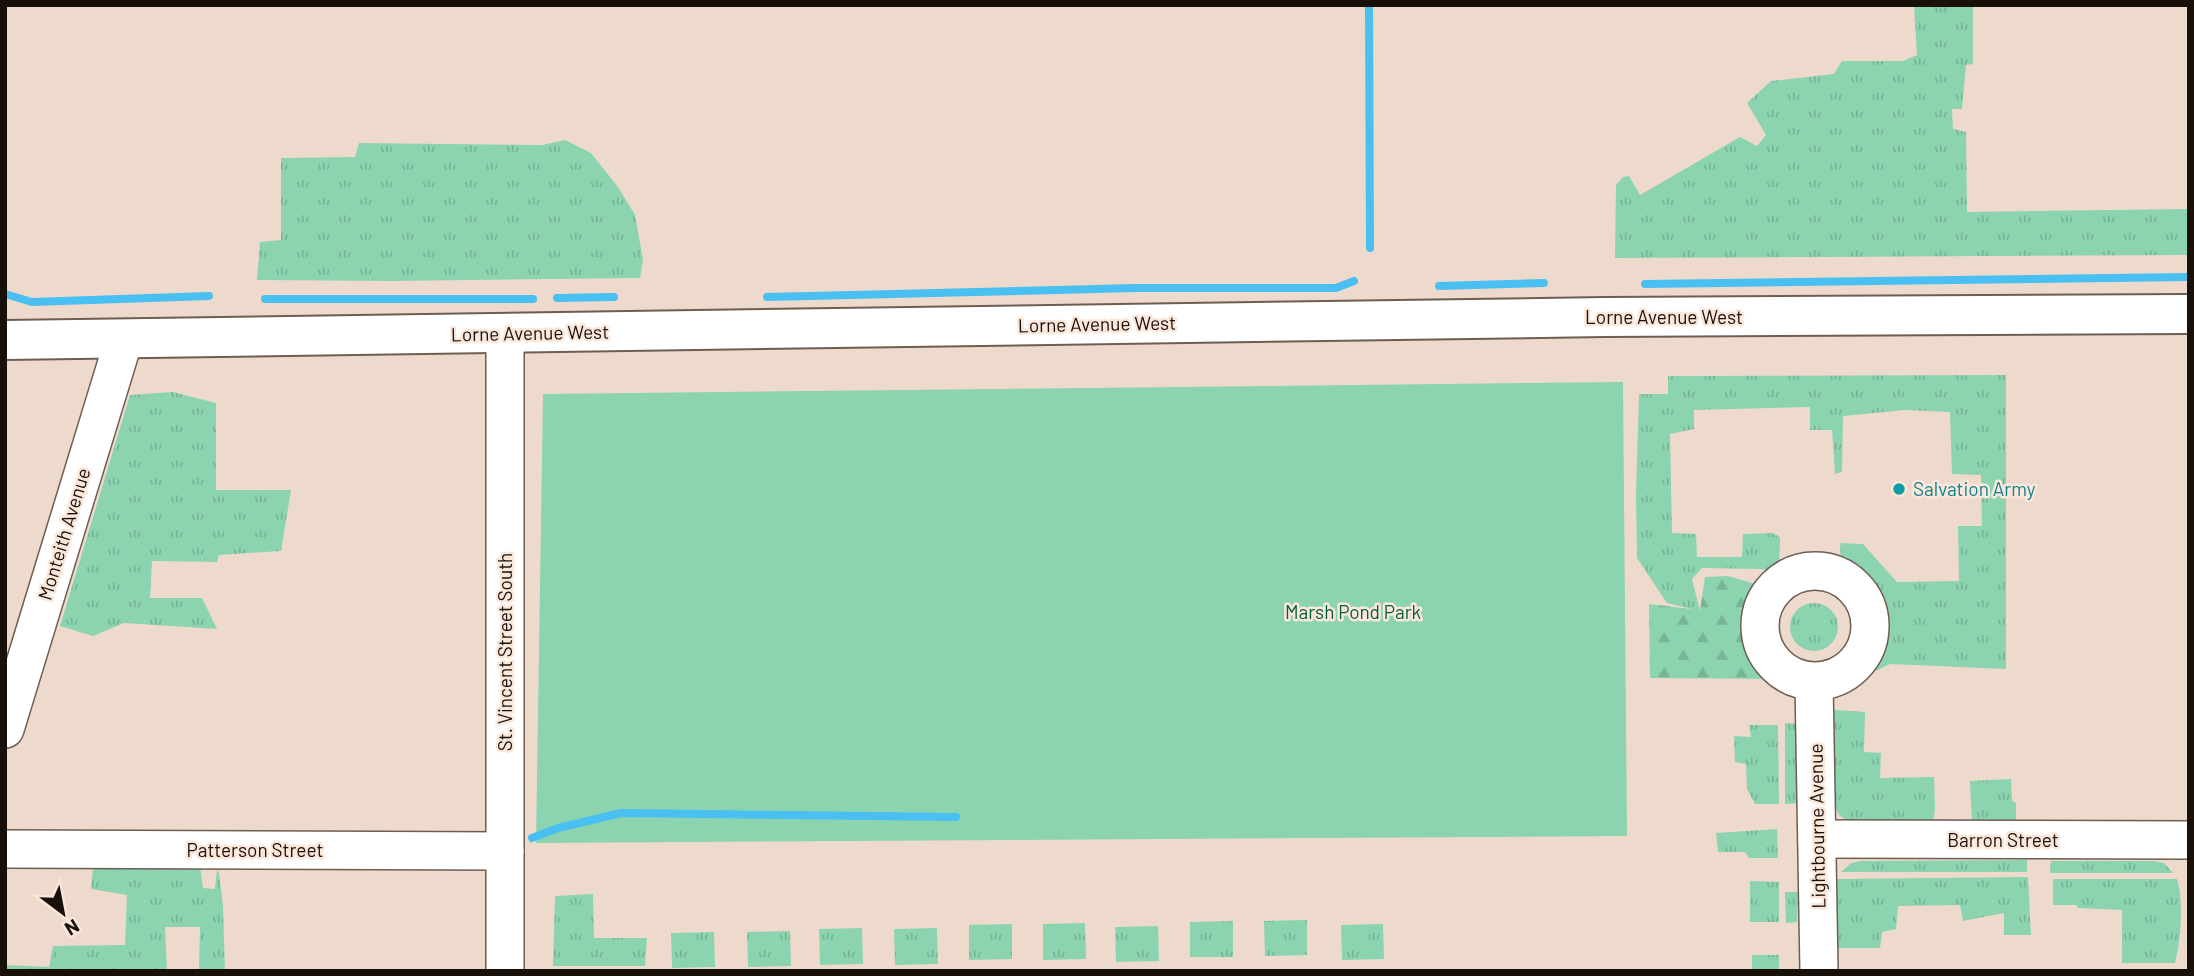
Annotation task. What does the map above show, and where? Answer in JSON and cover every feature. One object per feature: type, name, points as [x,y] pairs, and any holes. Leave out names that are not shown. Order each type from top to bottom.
[{"type":"main road","name":"Lorne Avenue West","points":[[5,340],[1605,317],[2189,314]]},
{"type":"street","name":"St. Vincent Street South","points":[[505,334],[505,971]]},
{"type":"street","name":"Monteith Avenue","points":[[5,729],[124,339]]},
{"type":"street","name":"Lightbourne Avenue","points":[[1815,682],[1819,971]]},
{"type":"street","name":"Barron Street","points":[[1817,839],[2189,840]]},
{"type":"street","name":"Patterson Street","points":[[5,849],[505,851]]},
{"type":"green space","points":[[1914,5],[1973,5],[1973,64],[1966,65],[1962,109],[1952,109],[1953,129],[1966,132],[1967,212],[2189,209],[2189,255],[1615,258],[1616,185],[1623,177],[1629,176],[1640,195],[1740,137],[1757,146],[1766,135],[1747,103],[1771,81],[1834,74],[1842,61],[1903,61],[1917,55]]},
{"type":"green space","points":[[565,140],[591,153],[618,187],[635,215],[643,260],[640,278],[257,280],[260,242],[281,240],[281,158],[355,157],[359,143],[542,145]]},
{"type":"green space","points":[[2006,375],[2006,669],[1890,664],[1853,677],[1872,648],[1877,620],[1867,593],[1841,570],[1840,543],[1863,544],[1897,582],[1959,581],[1958,526],[1982,526],[1981,475],[1952,474],[1950,412],[1905,410],[1843,416],[1842,472],[1835,474],[1832,430],[1810,430],[1810,407],[1694,410],[1694,429],[1670,434],[1672,533],[1696,534],[1697,557],[1742,557],[1743,534],[1772,533],[1780,537],[1779,572],[1702,568],[1692,579],[1700,611],[1667,603],[1637,558],[1639,394],[1668,394],[1668,376]]},
{"type":"green space","name":"Marsh Pond Park","points":[[1623,382],[1627,836],[536,843],[543,394]]},
{"type":"green space","points":[[173,392],[216,403],[216,490],[291,490],[281,551],[219,555],[217,562],[152,561],[150,598],[202,598],[217,629],[124,623],[93,636],[60,626],[130,395]]},
{"type":"green space","points":[[1728,576],[1759,585],[1753,635],[1775,679],[1650,678],[1649,604],[1700,610],[1705,577]]},
{"type":"green space","points":[[1814,603],[1831,610],[1838,627],[1831,644],[1814,651],[1797,644],[1790,627],[1797,610]]},
{"type":"green space","points":[[1834,710],[1865,712],[1864,752],[1881,753],[1880,778],[1934,777],[1933,824],[1852,822],[1839,815],[1832,779]]},
{"type":"green space","points":[[1785,723],[1798,724],[1797,803],[1785,804]]},
{"type":"green space","points":[[1749,725],[1778,725],[1779,804],[1755,804],[1747,789],[1746,764],[1735,762],[1734,736],[1751,737]]},
{"type":"green space","points":[[2011,779],[2012,801],[2016,803],[2016,824],[1972,824],[1970,781]]},
{"type":"green space","points":[[1777,829],[1778,858],[1749,858],[1745,852],[1718,852],[1716,833]]},
{"type":"green space","points":[[2027,860],[2027,872],[1841,872],[1851,863],[1861,861]]},
{"type":"green space","points":[[2051,861],[2154,861],[2164,863],[2173,873],[2050,873]]},
{"type":"green space","points":[[200,866],[203,888],[215,889],[217,870],[219,873],[225,971],[199,971],[200,927],[165,927],[167,971],[5,971],[5,965],[49,967],[53,946],[125,945],[127,895],[91,889],[93,869]]},
{"type":"green space","points":[[2028,877],[2031,935],[2004,935],[2004,913],[1963,921],[1960,905],[1898,906],[1896,929],[1882,932],[1880,948],[1834,948],[1836,879]]},
{"type":"green space","points":[[2053,879],[2177,879],[2181,921],[2175,963],[2122,963],[2122,910],[2053,905]]},
{"type":"green space","points":[[1750,881],[1779,882],[1779,922],[1750,922]]},
{"type":"green space","points":[[1785,892],[1798,892],[1797,922],[1786,923]]},
{"type":"green space","points":[[593,894],[594,938],[647,938],[645,966],[553,966],[555,896]]},
{"type":"green space","points":[[1307,920],[1307,955],[1265,956],[1264,921]]},
{"type":"green space","points":[[1233,921],[1233,957],[1190,957],[1190,922]]},
{"type":"green space","points":[[1085,923],[1086,959],[1043,960],[1043,924]]},
{"type":"green space","points":[[1012,924],[1012,959],[969,960],[969,925]]},
{"type":"green space","points":[[1383,924],[1384,959],[1342,960],[1341,925]]},
{"type":"green space","points":[[1158,926],[1159,961],[1116,962],[1115,927]]},
{"type":"green space","points":[[862,928],[863,964],[820,965],[819,929]]},
{"type":"green space","points":[[937,928],[938,964],[895,965],[894,929]]},
{"type":"green space","points":[[790,931],[791,966],[748,967],[747,932]]},
{"type":"green space","points":[[714,932],[715,967],[672,968],[671,933]]},
{"type":"green space","points":[[1752,955],[1779,955],[1779,971],[1752,971]]},
{"type":"waterway","points":[[1369,5],[1370,248]]},
{"type":"waterway","points":[[1645,284],[2189,277]]},
{"type":"waterway","points":[[767,297],[1136,288],[1336,288],[1354,281]]},
{"type":"waterway","points":[[1439,286],[1544,283]]},
{"type":"waterway","points":[[5,294],[32,302],[209,296]]},
{"type":"waterway","points":[[557,298],[614,297]]},
{"type":"waterway","points":[[265,299],[533,299]]},
{"type":"waterway","points":[[532,838],[558,828],[621,813],[956,817]]},
{"type":"place","name":"Salvation Army","points":[[1899,489]]}]
